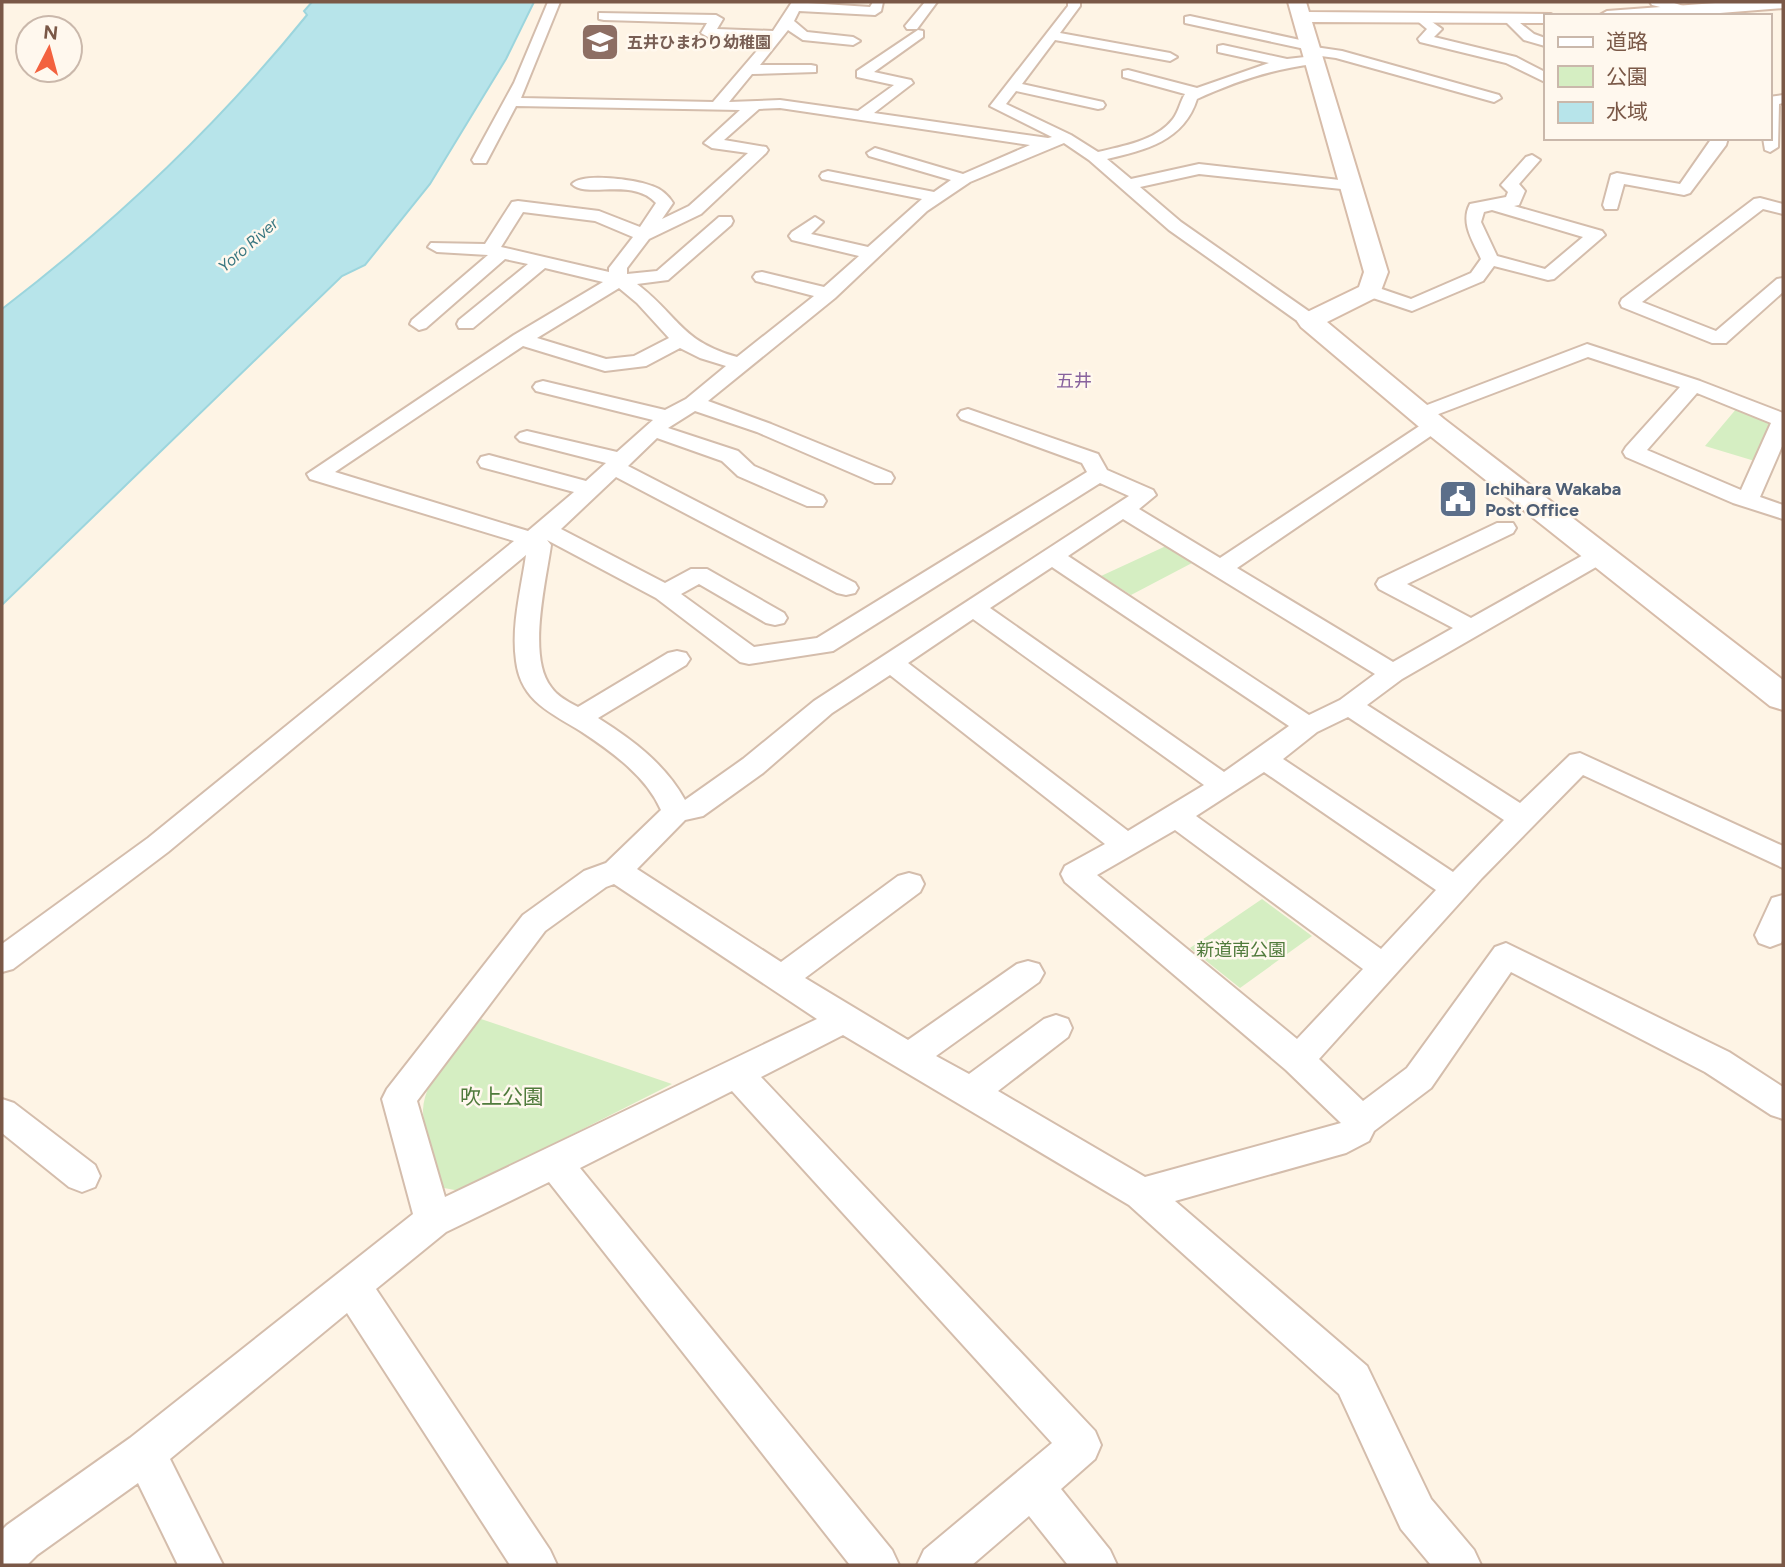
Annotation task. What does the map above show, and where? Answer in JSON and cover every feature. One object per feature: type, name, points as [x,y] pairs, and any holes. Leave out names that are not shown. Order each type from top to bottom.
[{"type":"street","points":[[480,160],[513,102],[542,38],[554,2]]},
{"type":"street","points":[[860,116],[906,83],[862,74],[915,30],[931,2]]},
{"type":"street","points":[[1074,2],[1074,6],[997,106],[1095,158],[1175,226],[1310,321],[1428,419],[1783,698]]},
{"type":"street","points":[[1656,2],[1693,12]]},
{"type":"street","points":[[1655,14],[1783,3]]},
{"type":"street","points":[[793,12],[875,11],[877,4]]},
{"type":"street","points":[[1370,291],[1376,272],[1300,9],[1421,18],[1544,18]]},
{"type":"street","points":[[717,107],[793,12]]},
{"type":"street","points":[[793,12],[858,22]]},
{"type":"street","points":[[771,68],[805,47],[793,12]]},
{"type":"street","points":[[605,16],[716,19],[708,33],[777,35]]},
{"type":"street","points":[[1421,18],[1435,29],[1425,39],[1511,60],[1544,77]]},
{"type":"street","points":[[1510,19],[1529,37],[1544,42]]},
{"type":"street","points":[[1191,20],[1312,52],[1337,54],[1494,98]]},
{"type":"street","points":[[1052,35],[1170,57]]},
{"type":"street","points":[[803,36],[853,41]]},
{"type":"street","points":[[1223,49],[1282,62]]},
{"type":"street","points":[[1168,148],[1187,112],[1190,97],[1312,52]]},
{"type":"street","points":[[1428,80],[1444,68]]},
{"type":"street","points":[[747,70],[811,69]]},
{"type":"street","points":[[1128,74],[1199,93]]},
{"type":"street","points":[[1013,86],[1098,105]]},
{"type":"street","points":[[1771,124],[1772,101],[1783,99]]},
{"type":"street","points":[[513,102],[717,107],[780,104],[1057,140]]},
{"type":"street","points":[[419,324],[495,252],[518,206],[599,216],[643,235],[695,210],[760,150],[712,143],[755,105]]},
{"type":"street","points":[[2,960],[158,845],[538,535],[660,424],[693,403],[828,294],[921,206],[964,180],[1057,140]]},
{"type":"street","points":[[1611,205],[1617,178],[1684,190],[1719,140]]},
{"type":"street","points":[[1770,140],[1770,147]]},
{"type":"street","points":[[1095,158],[1168,148],[1199,169]]},
{"type":"street","points":[[875,153],[964,180]]},
{"type":"street","points":[[1493,205],[1596,234],[1548,275],[1490,259],[1473,222],[1476,208],[1513,201],[1517,191],[1509,185],[1532,160]]},
{"type":"street","points":[[1127,185],[1199,169],[1351,185]]},
{"type":"street","points":[[828,176],[936,197]]},
{"type":"street","points":[[580,184],[645,188],[659,194],[665,203],[618,268],[619,280]]},
{"type":"street","points":[[1783,209],[1760,203],[1629,303],[1719,339],[1783,283]]},
{"type":"street","points":[[725,221],[662,276],[619,280],[521,339],[318,474],[538,535],[664,593],[750,656],[824,645],[1099,474]]},
{"type":"street","points":[[815,222],[798,236],[870,253]]},
{"type":"street","points":[[437,247],[495,252],[619,280],[633,288],[681,339],[705,354],[739,364]]},
{"type":"street","points":[[1310,321],[1370,291],[1412,304],[1477,277],[1490,259]]},
{"type":"street","points":[[466,324],[541,262]]},
{"type":"street","points":[[762,277],[828,294]]},
{"type":"street","points":[[521,339],[605,365],[639,362],[681,339]]},
{"type":"street","points":[[1220,568],[1428,419],[1587,350],[1693,385],[1783,420],[1748,500]]},
{"type":"street","points":[[1693,385],[1634,452],[1783,512]]},
{"type":"street","points":[[543,387],[660,424],[730,456],[746,471],[815,501]]},
{"type":"street","points":[[693,403],[764,428],[883,478]]},
{"type":"street","points":[[433,1220],[399,1099],[534,923],[595,879],[617,871],[676,812],[693,809],[753,766],[823,707],[1145,495],[1099,474],[1090,459],[968,415]]},
{"type":"street","points":[[527,437],[618,463],[846,587]]},
{"type":"street","points":[[489,462],[590,489]]},
{"type":"street","points":[[1124,510],[1393,673]]},
{"type":"street","points":[[1471,628],[1388,584],[1505,528]]},
{"type":"street","points":[[538,535],[528,628],[533,679],[551,704],[589,724],[641,764],[670,796],[676,812]]},
{"type":"street","points":[[1362,1121],[1298,1060],[1076,873],[1124,843],[1176,816],[1264,759],[1307,726],[1349,706],[1393,673],[1602,554]]},
{"type":"street","points":[[1051,555],[1307,726]]},
{"type":"street","points":[[664,593],[699,574],[775,618]]},
{"type":"street","points":[[973,608],[1222,784]]},
{"type":"street","points":[[577,719],[677,659]]},
{"type":"street","points":[[890,662],[1124,843]]},
{"type":"street","points":[[1349,706],[1521,817]]},
{"type":"street","points":[[1264,759],[1454,888]]},
{"type":"street","points":[[1298,1060],[1521,817],[1580,762],[1783,858]]},
{"type":"street","points":[[1176,816],[1385,968]]},
{"type":"street","points":[[617,871],[844,1020],[1142,1194],[1353,1380],[1416,1514],[1459,1565]]},
{"type":"street","points":[[781,979],[909,884]]},
{"type":"street","points":[[1770,935],[1783,906]]},
{"type":"street","points":[[1142,1194],[1346,1138],[1357,1131],[1362,1121],[1419,1079],[1506,955],[1717,1062],[1783,1105]]},
{"type":"street","points":[[910,1057],[1028,972]]},
{"type":"street","points":[[2,1560],[22,1540],[145,1453],[433,1220],[555,1163],[844,1020]]},
{"type":"street","points":[[971,1092],[1056,1028]]},
{"type":"street","points":[[737,1074],[1081,1445],[939,1565]]},
{"type":"street","points":[[2,1113],[82,1176]]},
{"type":"street","points":[[555,1163],[877,1565]]},
{"type":"street","points":[[351,1285],[535,1565]]},
{"type":"street","points":[[145,1453],[201,1565]]},
{"type":"street","points":[[1032,1486],[1095,1565]]},
{"type":"green space","points":[[1737,408],[1766,417],[1772,424],[1758,462],[1705,446]]},
{"type":"green space","points":[[1166,546],[1192,563],[1131,595],[1101,576]]},
{"type":"green space","name":"新道南公園","points":[[1262,899],[1312,936],[1240,988],[1190,948]]},
{"type":"green space","name":"吹上公園","points":[[481,1019],[672,1084],[460,1191],[444,1188],[436,1180],[426,1136],[423,1118],[425,1097],[445,1061]]},
{"type":"water","name":"Yoro River","points":[[312,2],[534,2],[506,59],[430,184],[365,265],[342,276],[2,605],[2,309],[84,243],[201,134],[307,15],[304,11]]},
{"type":"place","name":"五井ひまわり幼稚園","points":[[600,42]]},
{"type":"place","name":"Ichihara Wakaba Post Office","points":[[1458,499]]},
{"type":"district","name":"五井","points":[[1074,381]]}]
